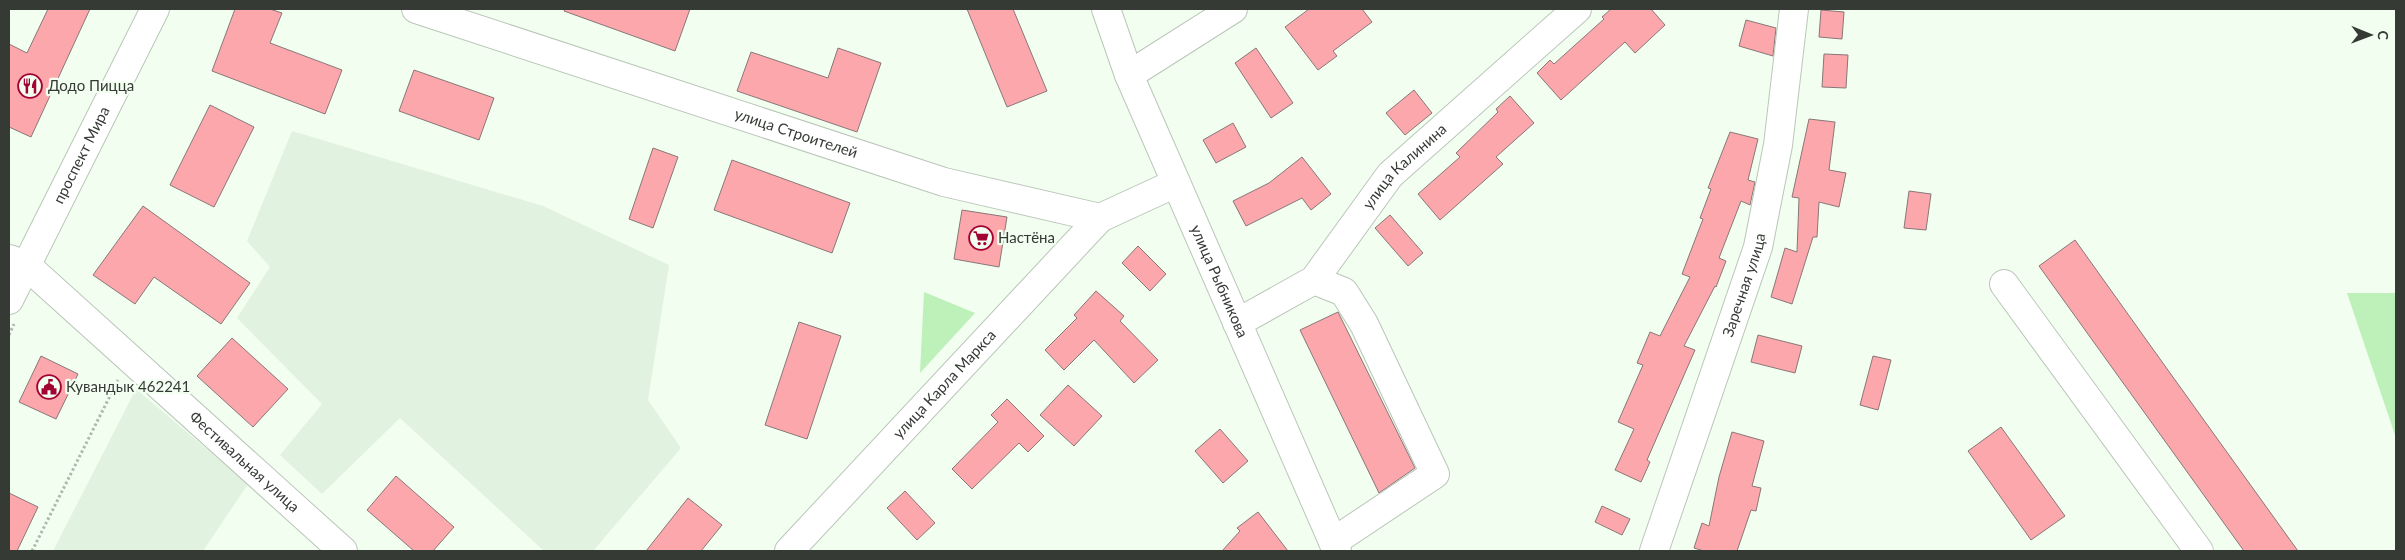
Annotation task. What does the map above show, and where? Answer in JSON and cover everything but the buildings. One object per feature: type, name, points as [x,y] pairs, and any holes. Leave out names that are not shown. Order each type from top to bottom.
[{"type":"street","name":"проспект Мира","points":[[9,300],[18,262],[155,9]]},
{"type":"street","name":"улица Строителей","points":[[416,9],[944,182],[1100,218]]},
{"type":"street","name":"улица Рыбникова","points":[[1106,9],[1129,75],[1335,547]]},
{"type":"street","points":[[1129,75],[1232,9]]},
{"type":"street","name":"улица Калинина","points":[[1237,323],[1314,280],[1390,175],[1577,9]]},
{"type":"street","name":"Заречная улица","points":[[1654,551],[1758,247],[1778,145],[1794,9]]},
{"type":"street","points":[[1100,218],[1176,183]]},
{"type":"street","name":"улица Карла Маркса","points":[[789,551],[1100,218]]},
{"type":"street","name":"Фестивальная улица","points":[[18,262],[130,358],[343,551]]},
{"type":"street","points":[[1314,280],[1344,292],[1364,324],[1436,474],[1335,547]]},
{"type":"street","points":[[2004,284],[2199,551]]},
{"type":"path","points":[[32,551],[130,358]]},
{"type":"shaded area","points":[[292,131],[543,206],[669,265],[648,400],[681,448],[593,551],[544,551],[400,418],[322,494],[280,455],[322,404],[237,318],[270,267],[247,241]]},
{"type":"shaded area","points":[[136,389],[248,484],[203,551],[53,551]]},
{"type":"green space","points":[[924,292],[975,313],[920,373]]},
{"type":"green space","points":[[2347,293],[2396,293],[2396,438]]},
{"type":"place","name":"Додо Пицца","points":[[30,86]]},
{"type":"place","name":"Настёна","points":[[981,238]]},
{"type":"place","name":"Кувандык 462241","points":[[49,387]]}]
